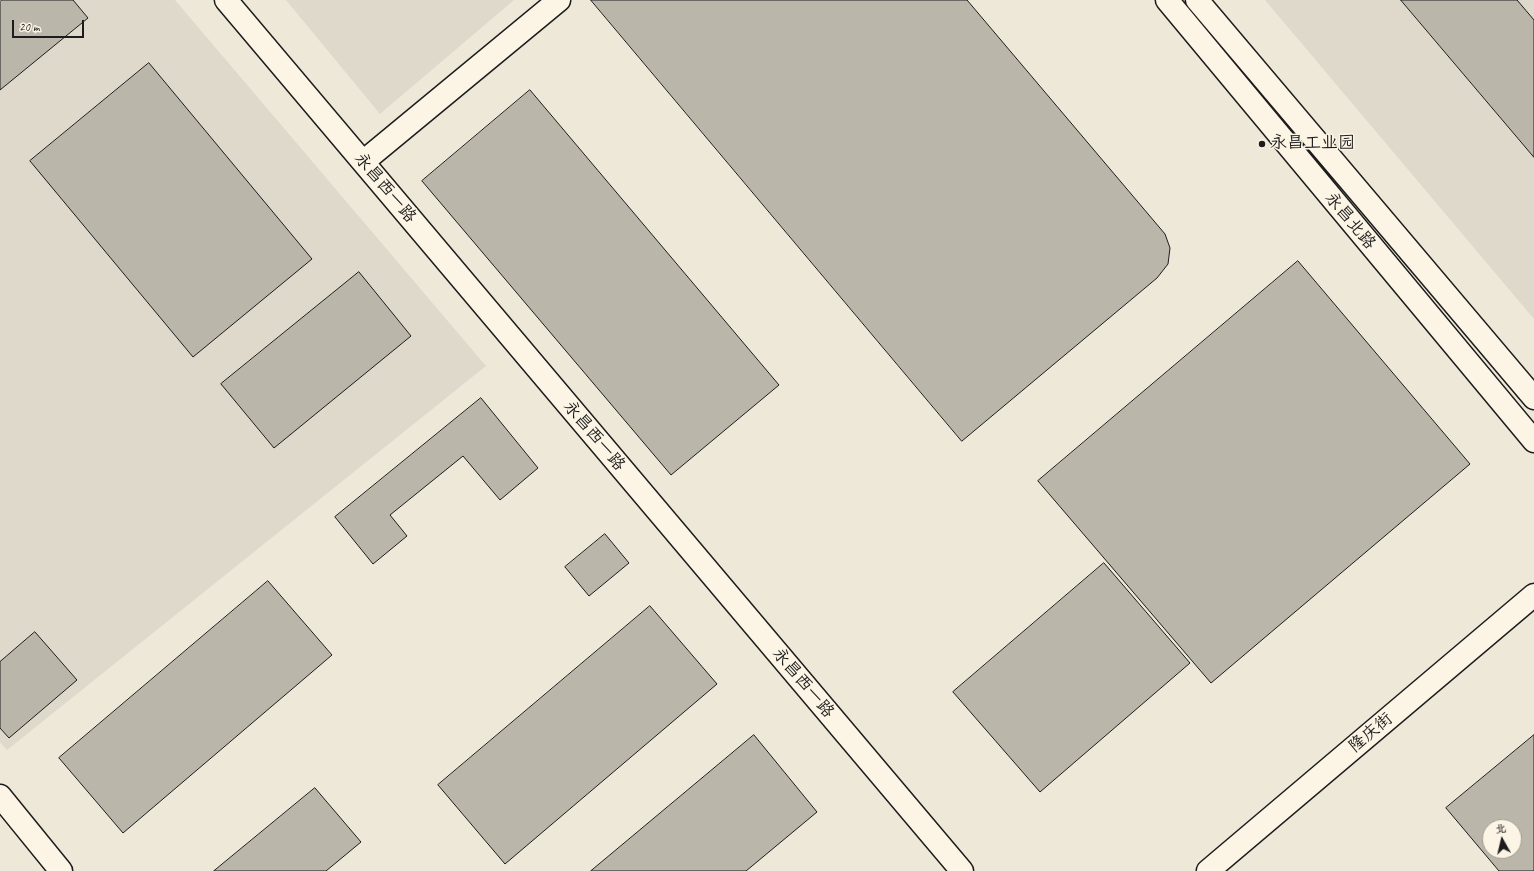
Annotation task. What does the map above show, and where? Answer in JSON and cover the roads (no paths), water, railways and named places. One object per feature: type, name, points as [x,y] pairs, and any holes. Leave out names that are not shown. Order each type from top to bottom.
[{"type":"street","name":"永昌西一路","points":[[226,0],[962,871]]},
{"type":"street","points":[[363,162],[559,0]]},
{"type":"street","name":"永昌北路","points":[[1167,0],[1534,441]]},
{"type":"street","name":"永昌北路","points":[[1197,0],[1534,398]]},
{"type":"street","name":"隆庆街","points":[[1208,871],[1534,595]]},
{"type":"street","points":[[0,796],[62,871]]},
{"type":"place","name":"永昌工业园","points":[[1262,144]]}]
